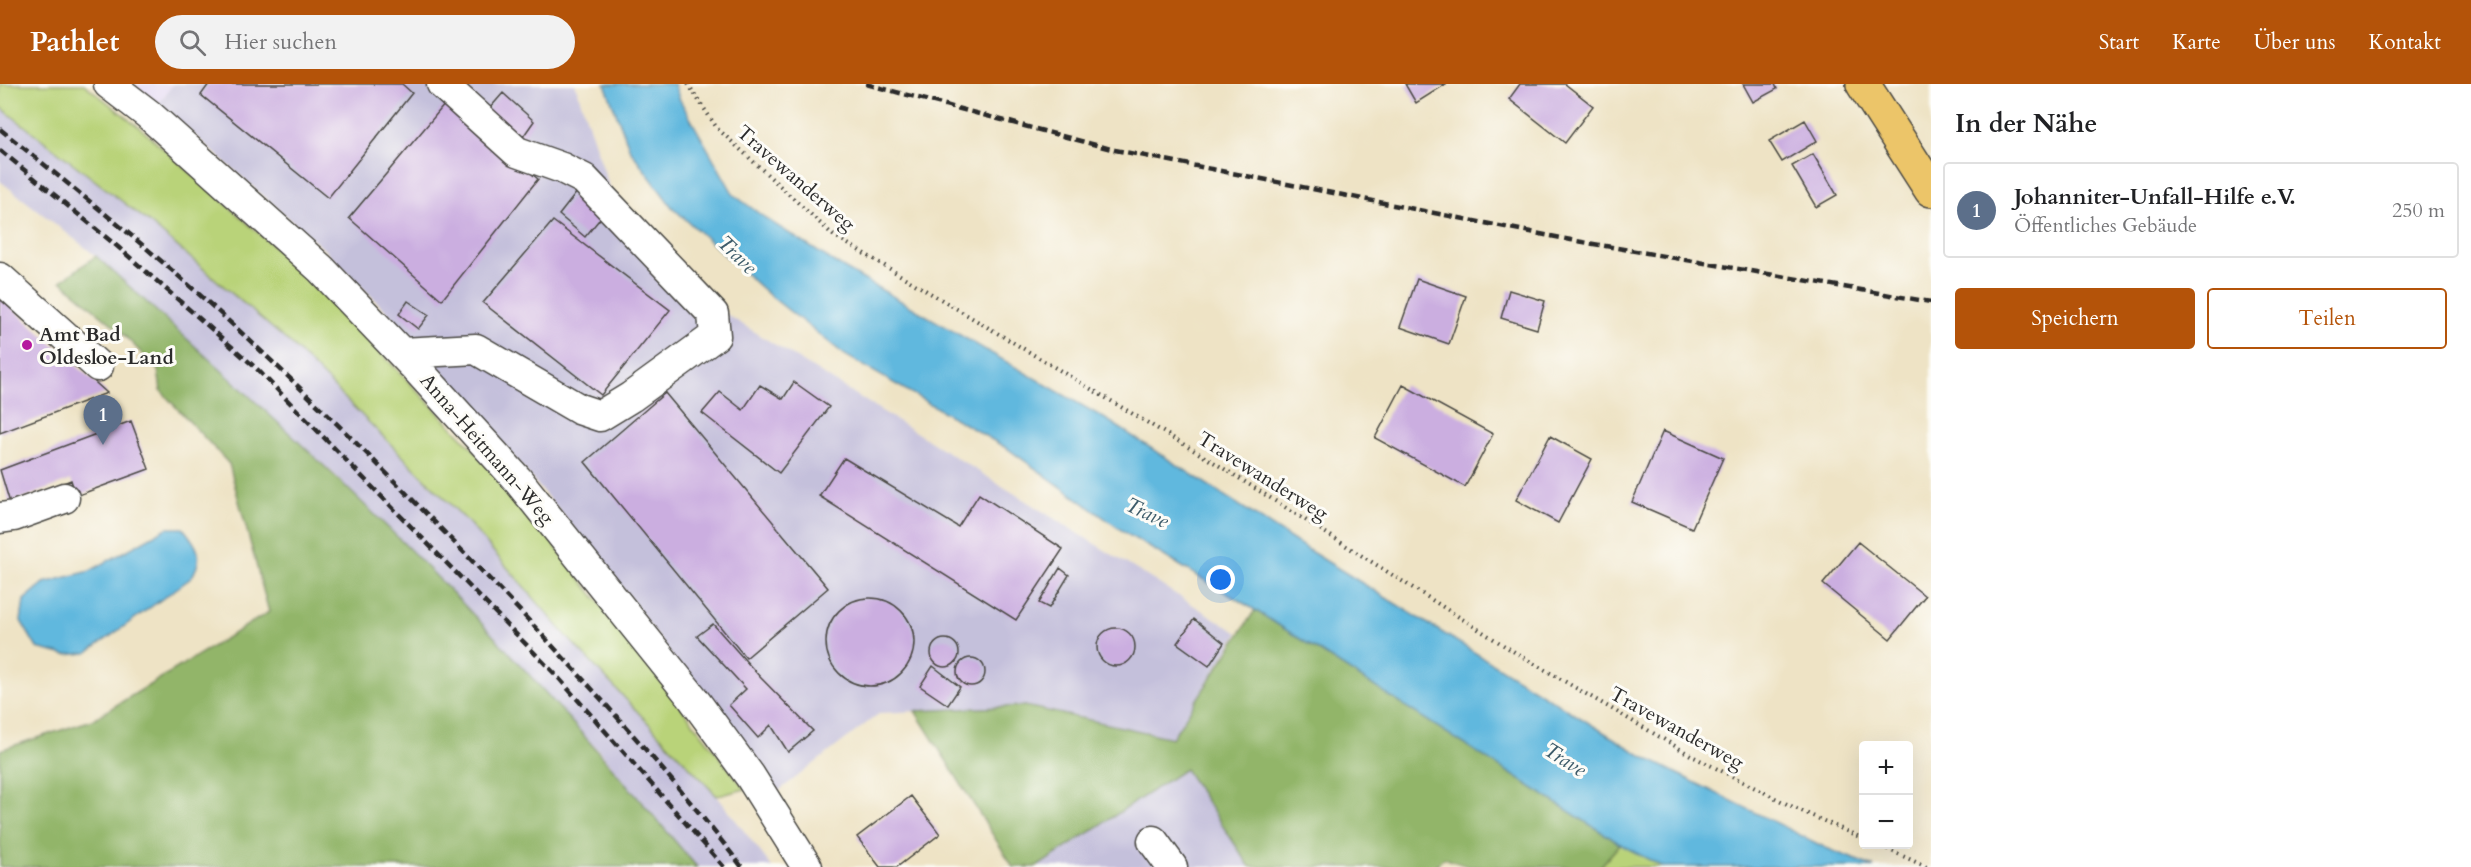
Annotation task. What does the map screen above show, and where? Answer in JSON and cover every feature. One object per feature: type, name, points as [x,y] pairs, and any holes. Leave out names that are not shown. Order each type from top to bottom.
[{"type":"main road","points":[[1863,84],[1931,190]]},
{"type":"street","name":"Anna-Heitmann-Weg","points":[[109,84],[148,114],[321,269],[402,353],[517,479],[627,614],[750,776],[807,867]]},
{"type":"street","points":[[402,353],[476,349],[579,409],[600,416],[631,397],[715,336],[713,314],[584,179],[562,168],[517,152],[442,84]]},
{"type":"street","points":[[0,278],[98,366]]},
{"type":"street","points":[[0,518],[14,516],[64,498]]},
{"type":"street","points":[[1153,841],[1172,867]]},
{"type":"path","name":"Travewanderweg","points":[[688,84],[717,128],[833,235],[1215,463],[1526,659],[1694,757],[1859,837]]},
{"type":"path","points":[[1887,849],[1927,867]]},
{"type":"shaded area","points":[[133,84],[173,84],[159,104]]},
{"type":"shaded area","points":[[173,84],[575,84],[610,189],[729,316],[1238,633],[1172,738],[1025,706],[880,713],[772,796],[612,573],[407,332],[327,252],[159,104]]},
{"type":"shaded area","points":[[0,107],[150,223],[293,346],[467,521],[570,640],[717,796],[772,867],[697,867],[600,752],[441,581],[332,472],[96,256],[0,181]]},
{"type":"shaded area","points":[[1185,768],[1250,867],[1037,867]]},
{"type":"green space","points":[[0,84],[84,84],[139,127],[305,274],[505,482],[745,789],[717,796],[570,640],[467,521],[293,346],[150,223],[0,107]]},
{"type":"green space","points":[[96,256],[313,456],[440,580],[571,721],[697,867],[0,867],[0,750],[92,720],[269,612],[229,464],[161,391],[158,370],[119,330],[61,281]]},
{"type":"green space","points":[[1255,610],[1620,844],[1600,867],[1470,867],[1444,858],[1434,867],[1250,867],[1185,769],[1037,867],[1013,867],[915,711],[1025,706],[1172,738]]},
{"type":"green space","points":[[1620,844],[1664,867],[1600,867]]},
{"type":"water","name":"Trave","points":[[605,84],[674,84],[680,100],[734,195],[768,220],[842,267],[1109,421],[1310,551],[1644,757],[1826,848],[1874,867],[1663,867],[1625,847],[1255,610],[1127,534],[1008,449],[845,355],[768,294],[672,207],[630,150]]},
{"type":"water","points":[[167,528],[183,528],[196,546],[199,558],[191,578],[87,653],[65,655],[37,648],[21,621],[24,600],[44,583],[90,571]]},
{"type":"building","points":[[209,84],[402,84],[412,93],[328,198],[201,95]]},
{"type":"building","points":[[1405,84],[1446,84],[1416,103]]},
{"type":"building","points":[[1520,84],[1565,84],[1593,106],[1565,143],[1509,99]]},
{"type":"building","points":[[1743,84],[1775,84],[1777,89],[1753,102]]},
{"type":"building","points":[[503,93],[534,121],[518,144],[483,116]]},
{"type":"building","points":[[445,104],[538,179],[442,300],[349,218]]},
{"type":"building","points":[[1805,120],[1817,141],[1782,162],[1769,141]]},
{"type":"building","points":[[1813,154],[1837,195],[1816,207],[1792,166]]},
{"type":"building","points":[[577,192],[603,215],[585,237],[559,215]]},
{"type":"building","points":[[553,221],[670,310],[601,395],[483,303]]},
{"type":"building","points":[[1417,279],[1466,296],[1449,344],[1400,327]]},
{"type":"building","points":[[1509,290],[1545,301],[1537,329],[1501,318]]},
{"type":"building","name":"Amt Bad Oldesloe-Land","points":[[0,297],[107,393],[0,433]]},
{"type":"building","points":[[408,301],[429,315],[418,329],[399,314]]},
{"type":"building","points":[[794,382],[829,407],[779,473],[702,413],[720,392],[743,410],[760,385],[783,399]]},
{"type":"building","points":[[1403,385],[1493,434],[1465,487],[1375,438]]},
{"type":"building","points":[[665,393],[828,588],[746,658],[585,462]]},
{"type":"building","points":[[131,421],[149,469],[76,496],[71,480],[10,503],[0,470]]},
{"type":"building","points":[[1663,431],[1723,458],[1692,528],[1632,502]]},
{"type":"building","points":[[1550,436],[1592,459],[1558,523],[1516,500]]},
{"type":"building","points":[[844,458],[958,527],[979,494],[1063,549],[1016,620],[819,496]]},
{"type":"building","points":[[1858,542],[1925,596],[1890,639],[1823,584]]},
{"type":"building","points":[[1060,568],[1069,575],[1049,608],[1039,603]]},
{"type":"building","points":[[870,598],[887,601],[901,611],[911,625],[914,642],[911,659],[901,673],[887,683],[870,686],[853,683],[839,673],[829,659],[826,642],[829,625],[839,611],[853,601]]},
{"type":"building","points":[[1194,619],[1224,643],[1209,666],[1177,643]]},
{"type":"building","points":[[713,624],[760,677],[813,731],[788,752],[771,725],[758,738],[729,705],[746,689],[697,636]]},
{"type":"building","points":[[1116,628],[1123,629],[1129,634],[1134,640],[1134,654],[1129,660],[1123,665],[1116,666],[1109,665],[1103,660],[1098,654],[1097,647],[1098,640],[1103,634],[1109,629]]},
{"type":"building","points":[[945,639],[955,643],[959,653],[955,663],[945,667],[935,663],[931,653],[935,643]]},
{"type":"building","points":[[971,658],[981,662],[985,672],[981,682],[971,686],[961,682],[957,672],[961,662]]},
{"type":"building","points":[[933,666],[960,687],[948,705],[920,686]]},
{"type":"building","points":[[911,796],[940,834],[897,867],[880,867],[857,837]]},
{"type":"railway","points":[[866,84],[1115,150],[1571,240],[1931,302]]},
{"type":"railway","points":[[0,129],[176,274],[273,362],[366,453],[503,593],[596,693],[656,761],[742,867]]},
{"type":"railway","points":[[0,150],[118,247],[256,368],[556,675],[724,867]]},
{"type":"place","name":"Amt Bad Oldesloe-Land","points":[[27,345]]},
{"type":"place","name":"Johanniter-Unfall-Hilfe e.V.","points":[[103,445]]}]
